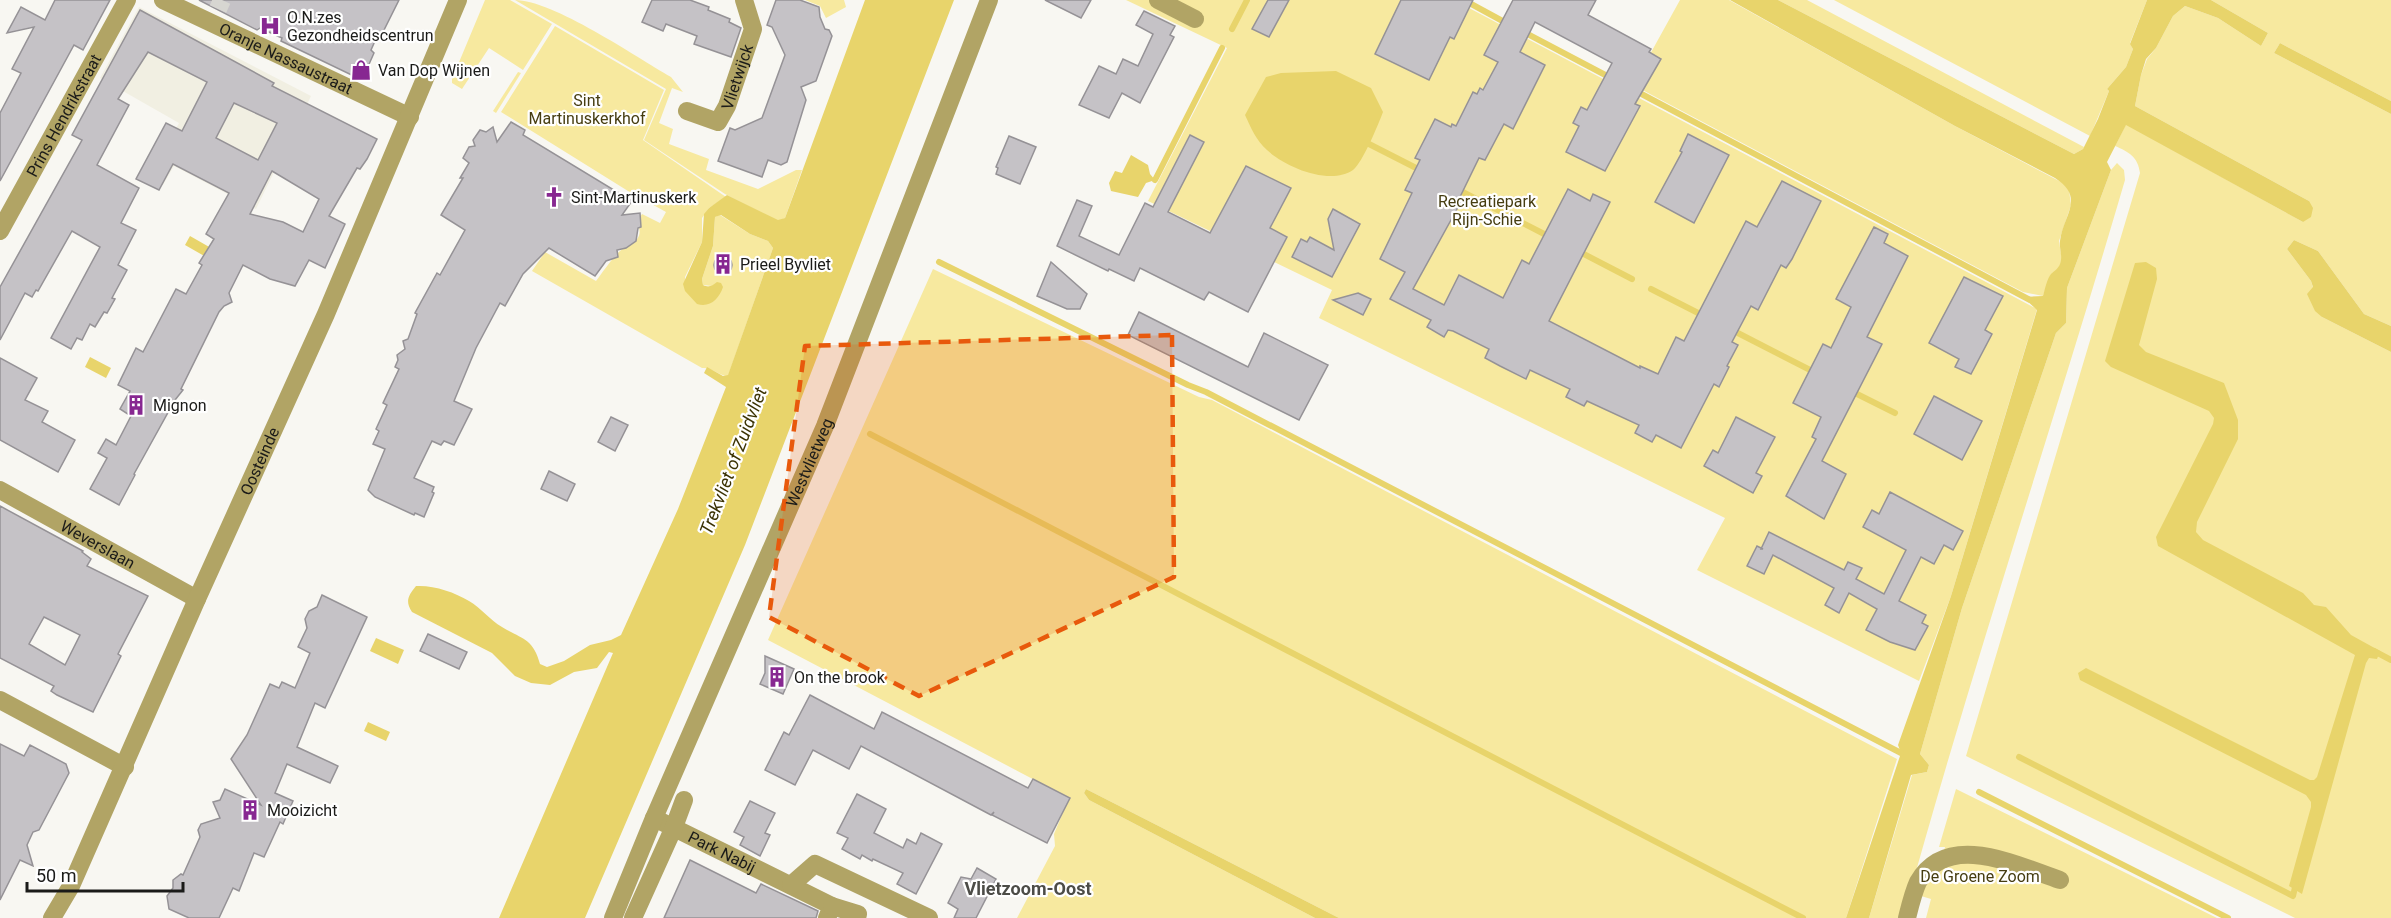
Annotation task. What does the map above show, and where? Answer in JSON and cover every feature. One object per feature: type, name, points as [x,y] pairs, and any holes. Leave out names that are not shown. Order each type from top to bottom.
[{"type":"street","name":"Prins Hendrikstraat","points":[[0,231],[128,0]]},
{"type":"street","name":"Oranje Nassaustraat","points":[[163,0],[214,16],[410,117]]},
{"type":"street","name":"Oosteinde","points":[[52,918],[71,886],[125,767],[197,599],[330,304],[458,0]]},
{"type":"street","name":"Vlietwijck","points":[[687,111],[718,122],[727,106],[753,29],[744,0]]},
{"type":"street","name":"Westvlietweg","points":[[614,918],[654,818],[825,426],[989,0]]},
{"type":"street","points":[[1158,0],[1195,19]]},
{"type":"street","name":"Weverslaan","points":[[0,490],[197,599]]},
{"type":"street","points":[[0,699],[125,767]]},
{"type":"street","points":[[633,918],[684,800]]},
{"type":"street","name":"Park Nabij","points":[[654,818],[791,885],[829,912],[857,916],[869,890]]},
{"type":"street","points":[[1907,918],[1920,880],[1934,866],[1960,855],[1978,854],[2060,880]]},
{"type":"street","points":[[791,885],[815,864],[928,918]]},
{"type":"highlighted area","points":[[1172,335],[1174,577],[919,696],[769,617],[805,346]]},
{"type":"shaded area","points":[[139,7],[311,96],[256,209],[174,166],[163,185],[150,178],[179,123],[100,78]]},
{"type":"green space","points":[[485,0],[510,0],[552,24],[523,70],[489,48],[462,89],[452,83],[452,79]]},
{"type":"green space","points":[[515,0],[531,2],[572,19],[671,77],[683,92],[672,88],[659,123],[673,129],[669,144],[709,159],[706,170],[758,189],[796,170],[802,170],[785,218],[778,221],[725,194],[644,140],[666,89]]},
{"type":"green space","points":[[805,0],[844,0],[846,7],[826,18],[820,6]]},
{"type":"green space","name":"Recreatiepark Rijn-Schie","points":[[1126,0],[1454,0],[2037,309],[1951,596],[1919,681],[1697,570],[1725,518],[1319,318],[1332,290],[1148,201],[1227,48]]},
{"type":"green space","points":[[1680,0],[1729,0],[1955,126],[2063,183],[2069,190],[2071,205],[2059,241],[2062,260],[2059,268],[2050,276],[2043,296],[2023,292],[1633,85]]},
{"type":"green space","points":[[1778,0],[1807,0],[2084,147],[2074,154]]},
{"type":"green space","points":[[1834,0],[2147,0],[2130,43],[2133,49],[2126,67],[2107,89],[2109,91],[2090,136]]},
{"type":"green space","points":[[2211,0],[2391,0],[2391,101],[2280,43],[2274,53],[2391,114],[2391,326],[2364,314],[2318,251],[2294,240],[2287,249],[2311,281],[2322,317],[2391,352],[2391,918],[2295,918],[1966,756],[2140,173],[2132,156],[2115,146],[2126,124],[2303,222],[2309,201],[2135,106],[2141,75],[2147,59],[2156,48],[2173,16],[2185,6],[2218,18],[2261,46],[2268,33]]},
{"type":"green space","name":"Sint Martinuskerkhof","points":[[555,26],[664,90],[643,140],[726,197],[709,208],[702,218],[702,242],[685,277],[685,291],[712,286],[703,285],[702,279],[713,246],[715,217],[720,215],[750,234],[768,241],[773,248],[728,376],[702,368],[532,271],[545,252],[596,281],[620,251],[636,241],[640,233],[637,222],[642,214],[660,223],[666,212],[501,112]]},
{"type":"green space","points":[[518,72],[521,73],[496,113],[493,111]]},
{"type":"green space","points":[[2117,163],[2124,170],[2125,180],[1956,733],[1903,918],[1869,918],[1912,775],[1927,772],[1929,765],[1920,754],[1962,608],[2056,333],[2066,323],[2067,288],[2111,170]]},
{"type":"green space","points":[[933,269],[1199,397],[1212,400],[1897,759],[1846,918],[1339,918],[1086,789],[1084,793],[1089,800],[1315,918],[1017,918],[1055,846],[1054,834],[1069,798],[768,640]]},
{"type":"green space","name":"De Groene Zoom","points":[[1956,789],[2217,918],[1926,918],[1931,899],[1921,896],[1933,862],[1941,862],[1945,847],[1939,847]]},
{"type":"water","name":"Trekvliet of Zuidvliet","points":[[865,0],[954,0],[745,545],[585,918],[499,918],[613,653],[609,652],[597,668],[574,672],[550,685],[531,683],[515,676],[492,653],[412,612],[408,602],[409,596],[416,586],[423,586],[444,590],[463,598],[498,624],[526,640],[534,649],[540,664],[547,667],[564,661],[590,645],[621,635],[678,509],[726,387],[704,373],[707,367],[723,376],[728,375],[773,248],[768,241],[750,234],[721,215],[715,217],[713,246],[702,279],[705,286],[717,282],[723,287],[710,304],[697,304],[685,291],[683,284],[702,242],[704,214],[727,195],[778,220],[785,218]]},
{"type":"water","points":[[1730,0],[1778,0],[2074,154],[2083,149],[2098,119],[2109,91],[2107,89],[2126,67],[2133,49],[2130,44],[2147,0],[2211,0],[2268,33],[2261,46],[2218,18],[2185,6],[2173,16],[2156,48],[2146,59],[2135,106],[2309,201],[2313,208],[2311,217],[2303,222],[2126,125],[2107,162],[2111,170],[2067,288],[2066,323],[2056,333],[1962,608],[1920,754],[1929,765],[1927,772],[1911,775],[1869,918],[1846,918],[1901,753],[1898,745],[1951,596],[2037,310],[2023,297],[2043,296],[2050,276],[2059,266],[2060,241],[2071,200],[2064,185],[2055,178],[1955,126]]},
{"type":"water","points":[[2280,43],[2391,101],[2391,114],[2274,53]]},
{"type":"water","points":[[1336,71],[1371,88],[1383,112],[1366,152],[1353,170],[1332,176],[1320,175],[1285,163],[1267,150],[1254,134],[1245,115],[1266,77],[1281,73]]},
{"type":"water","points":[[1131,155],[1148,165],[1150,174],[1155,180],[1146,183],[1138,197],[1111,191],[1109,183],[1115,171],[1122,173]]},
{"type":"water","points":[[190,236],[211,248],[206,257],[185,245]]},
{"type":"water","points":[[2294,240],[2318,251],[2364,314],[2391,326],[2391,352],[2322,317],[2315,311],[2307,294],[2313,287],[2311,281],[2287,249]]},
{"type":"water","points":[[2146,262],[2156,268],[2157,279],[2139,345],[2146,352],[2224,383],[2238,420],[2238,439],[2197,522],[2196,532],[2203,540],[2303,593],[2314,605],[2326,607],[2351,635],[2380,651],[2377,659],[2369,658],[2366,663],[2302,894],[2289,886],[2311,807],[2311,802],[2306,795],[2080,680],[2078,673],[2086,668],[2314,780],[2317,777],[2355,655],[2158,546],[2156,537],[2214,418],[2209,411],[2111,367],[2105,361],[2135,263]]},
{"type":"water","points":[[90,357],[111,368],[106,378],[85,367]]},
{"type":"water","points":[[376,638],[404,650],[398,664],[370,651]]},
{"type":"water","points":[[368,722],[390,732],[386,741],[364,731]]},
{"type":"water","points":[[1086,789],[1339,918],[1315,918],[1089,800],[1084,793]]},
{"type":"building","points":[[55,0],[110,0],[83,50],[74,45],[0,181],[0,113],[21,73],[12,69],[34,27],[7,33],[21,7],[45,20]]},
{"type":"building","points":[[199,0],[399,0],[383,32],[379,32],[371,50],[374,53],[362,80],[281,41],[282,38],[260,28],[257,30]]},
{"type":"building","points":[[652,0],[690,0],[709,7],[708,10],[730,19],[729,22],[741,28],[731,57],[694,44],[697,36],[666,24],[663,31],[642,22]]},
{"type":"building","points":[[776,0],[800,0],[819,7],[825,29],[829,30],[832,36],[816,81],[801,87],[806,100],[787,162],[781,165],[768,160],[762,177],[718,161],[730,128],[735,130],[762,118],[785,55],[772,27],[767,25]]},
{"type":"building","points":[[1045,0],[1091,0],[1081,18]]},
{"type":"building","points":[[1268,0],[1289,0],[1269,37],[1252,29]]},
{"type":"building","points":[[1401,0],[1473,0],[1454,39],[1450,37],[1429,80],[1375,54]]},
{"type":"building","points":[[1513,0],[1596,0],[1588,15],[1651,49],[1649,52],[1661,59],[1635,104],[1640,106],[1605,171],[1566,152],[1579,126],[1573,123],[1581,107],[1587,110],[1612,63],[1535,22],[1520,52],[1545,65],[1513,129],[1504,124],[1485,160],[1479,158],[1459,199],[1462,200],[1413,289],[1444,305],[1459,275],[1503,298],[1522,260],[1529,264],[1568,189],[1590,201],[1593,194],[1610,202],[1549,321],[1640,368],[1640,366],[1658,374],[1676,337],[1684,341],[1746,221],[1757,227],[1782,181],[1821,201],[1792,259],[1786,268],[1781,265],[1758,310],[1751,306],[1732,342],[1738,345],[1727,366],[1729,367],[1719,387],[1714,384],[1681,448],[1656,435],[1652,442],[1635,433],[1639,425],[1587,401],[1584,406],[1566,397],[1570,389],[1530,370],[1526,379],[1500,366],[1485,358],[1489,349],[1453,331],[1448,330],[1444,337],[1427,327],[1431,320],[1390,299],[1405,272],[1380,259],[1412,193],[1405,190],[1420,160],[1415,158],[1435,119],[1451,127],[1452,124],[1456,126],[1473,92],[1477,94],[1480,88],[1483,90],[1498,62],[1484,55]]},
{"type":"building","points":[[140,10],[274,83],[272,86],[377,139],[367,159],[360,169],[357,168],[329,216],[345,224],[325,268],[309,260],[295,286],[270,279],[243,265],[229,293],[232,302],[219,312],[181,389],[183,390],[175,400],[119,505],[90,489],[107,458],[98,453],[106,439],[116,445],[131,416],[120,409],[130,391],[118,385],[136,348],[143,352],[176,289],[186,294],[202,265],[199,263],[214,239],[206,234],[229,193],[173,164],[159,190],[136,179],[166,123],[182,131],[207,82],[148,52],[118,99],[129,105],[97,165],[139,188],[121,223],[136,230],[118,265],[127,270],[112,298],[115,299],[95,327],[90,324],[82,340],[77,338],[71,349],[51,338],[100,247],[72,231],[38,291],[36,290],[32,297],[25,293],[0,340],[0,287],[82,140],[72,135]],"holes":[[[234,103],[277,123],[258,160],[216,138]],[[272,171],[319,199],[303,232],[283,222],[250,214]]]},
{"type":"building","points":[[1144,11],[1175,26],[1170,35],[1174,37],[1140,103],[1122,93],[1109,118],[1079,105],[1099,66],[1116,74],[1123,59],[1138,66],[1153,34],[1136,25]]},
{"type":"building","points":[[511,122],[525,130],[523,135],[632,201],[622,215],[640,213],[641,227],[638,228],[636,241],[626,248],[617,250],[618,257],[606,261],[595,276],[549,248],[523,274],[505,306],[500,303],[476,348],[454,401],[472,409],[454,445],[444,441],[441,445],[432,441],[414,478],[434,487],[432,492],[434,493],[424,517],[415,513],[414,515],[375,497],[368,490],[385,449],[373,444],[379,431],[376,429],[387,405],[383,403],[399,369],[395,367],[398,360],[397,355],[405,349],[403,341],[408,339],[417,314],[415,313],[437,273],[440,275],[465,230],[441,215],[463,178],[460,178],[469,163],[463,158],[469,147],[475,146],[473,140],[480,130],[486,132],[493,127],[497,142]]},
{"type":"building","points":[[1688,134],[1729,155],[1694,223],[1655,202],[1682,152],[1680,151]]},
{"type":"building","points":[[1190,135],[1204,142],[1168,212],[1210,233],[1246,166],[1291,188],[1270,228],[1287,237],[1248,312],[1209,292],[1204,300],[1140,268],[1134,281],[1057,246],[1077,200],[1092,206],[1079,236],[1119,255],[1145,203],[1153,207]]},
{"type":"building","points":[[1009,136],[1036,147],[1020,184],[996,174],[998,168],[996,167]]},
{"type":"building","points":[[1333,209],[1360,224],[1332,277],[1292,257],[1301,239],[1307,242],[1310,237],[1334,250],[1328,219]]},
{"type":"building","points":[[1874,227],[1888,234],[1884,243],[1908,256],[1867,337],[1882,344],[1822,461],[1846,474],[1824,519],[1786,496],[1816,439],[1812,437],[1821,417],[1793,403],[1823,344],[1831,348],[1851,307],[1836,299]]},
{"type":"building","points":[[723,256],[731,261],[732,265],[727,273],[723,274],[715,269],[714,265],[719,257]]},
{"type":"building","points":[[1051,262],[1087,294],[1080,309],[1067,309],[1037,296]]},
{"type":"building","points":[[1964,277],[2003,296],[1985,330],[1992,334],[1971,374],[1955,367],[1959,359],[1929,343]]},
{"type":"building","points":[[1358,293],[1371,299],[1363,315],[1333,300]]},
{"type":"building","points":[[1139,312],[1248,367],[1264,333],[1328,365],[1299,420],[1128,335]]},
{"type":"building","points":[[0,358],[37,378],[25,400],[48,411],[42,422],[75,440],[58,472],[0,440]]},
{"type":"building","points":[[1934,396],[1982,421],[1962,460],[1914,434]]},
{"type":"building","points":[[611,417],[628,425],[615,451],[598,442]]},
{"type":"building","points":[[1736,417],[1775,437],[1756,473],[1762,476],[1753,493],[1704,466],[1713,450],[1718,453]]},
{"type":"building","points":[[549,471],[575,484],[567,501],[541,489]]},
{"type":"building","points":[[1890,492],[1963,531],[1953,550],[1944,545],[1934,564],[1921,557],[1899,601],[1926,615],[1922,623],[1928,626],[1915,650],[1890,642],[1866,630],[1877,609],[1849,593],[1839,613],[1825,605],[1834,588],[1773,555],[1764,574],[1747,566],[1757,546],[1761,548],[1769,532],[1844,570],[1848,562],[1862,568],[1856,579],[1884,594],[1906,550],[1863,527],[1872,510],[1879,514]]},
{"type":"building","points":[[0,506],[83,551],[91,559],[87,566],[148,596],[118,654],[121,656],[93,712],[57,695],[51,691],[54,686],[0,658]],"holes":[[[44,617],[80,635],[65,665],[29,644]]]},
{"type":"building","points":[[322,595],[367,617],[325,708],[315,703],[297,747],[338,766],[330,783],[287,764],[275,793],[293,801],[283,824],[280,822],[264,857],[254,853],[239,891],[233,888],[219,918],[189,918],[169,909],[167,896],[173,888],[173,880],[183,875],[200,837],[198,830],[201,824],[220,818],[213,802],[220,800],[225,789],[261,805],[231,759],[247,735],[270,684],[279,688],[282,682],[295,688],[310,653],[298,647],[307,628],[305,619],[309,611],[317,607]]},
{"type":"building","points":[[428,634],[467,652],[459,669],[420,651]]},
{"type":"building","name":"On the brook","points":[[765,656],[794,669],[783,694],[760,684],[765,673]]},
{"type":"building","points":[[810,695],[874,729],[882,712],[1028,788],[1033,779],[1070,798],[1047,843],[992,815],[994,812],[991,815],[861,746],[849,769],[813,750],[795,785],[765,770],[784,732],[789,735]]},
{"type":"building","points":[[0,744],[24,756],[30,745],[66,764],[69,773],[39,830],[33,832],[27,845],[33,866],[20,860],[0,900]]},
{"type":"building","points":[[857,794],[886,809],[874,833],[903,848],[907,839],[916,844],[921,833],[942,844],[916,894],[897,884],[903,873],[862,855],[860,859],[842,849],[848,838],[837,833]]},
{"type":"building","points":[[750,801],[775,813],[765,833],[770,835],[760,856],[740,845],[744,837],[734,832]]},
{"type":"building","points":[[690,860],[756,893],[761,884],[818,911],[816,918],[664,918]]},
{"type":"building","points":[[977,868],[996,879],[976,918],[954,918],[958,909],[948,903],[961,877],[971,879]]},
{"type":"waterway","points":[[1232,29],[1247,0]]},
{"type":"waterway","points":[[1464,0],[1508,24]]},
{"type":"waterway","points":[[1522,31],[1611,78]]},
{"type":"waterway","points":[[1155,180],[1222,48]]},
{"type":"waterway","points":[[1634,90],[2030,300]]},
{"type":"waterway","points":[[1369,144],[1422,171]]},
{"type":"waterway","points":[[1455,188],[1550,237]]},
{"type":"waterway","points":[[1578,251],[1632,279]]},
{"type":"waterway","points":[[939,262],[1206,392],[1901,753]]},
{"type":"waterway","points":[[1651,289],[1704,316]]},
{"type":"waterway","points":[[1732,330],[1816,373]]},
{"type":"waterway","points":[[1849,390],[1895,413]]},
{"type":"waterway","points":[[870,434],[1803,918]]},
{"type":"waterway","points":[[2374,651],[2391,660]]},
{"type":"waterway","points":[[2019,757],[2293,896],[2296,883]]},
{"type":"waterway","points":[[1979,792],[2228,918]]},
{"type":"tunnel","points":[[218,9],[222,0]]},
{"type":"place","name":"O.N.zes Gezondheidscentrun","points":[[270,26]]},
{"type":"place","name":"Van Dop Wijnen","points":[[361,70]]},
{"type":"place","name":"Sint-Martinuskerk","points":[[554,197]]},
{"type":"place","name":"Prieel Byvliet","points":[[723,264]]},
{"type":"place","name":"Mignon","points":[[136,405]]},
{"type":"place","name":"On the brook","points":[[777,677]]},
{"type":"place","name":"Mooizicht","points":[[250,810]]},
{"type":"district","name":"Vlietzoom-Oost","points":[[1028,888]]}]
